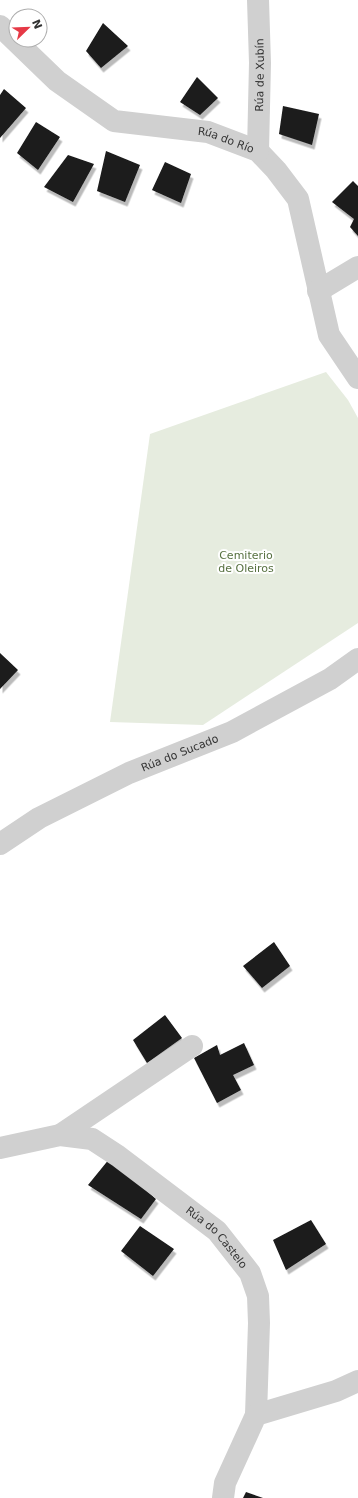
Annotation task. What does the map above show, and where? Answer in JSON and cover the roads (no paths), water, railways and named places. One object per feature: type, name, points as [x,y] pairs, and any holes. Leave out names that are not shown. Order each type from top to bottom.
[{"type":"street","name":"Rúa de Xubín","points":[[258,0],[260,63],[258,151]]},
{"type":"street","name":"Rúa do Río","points":[[1,29],[57,81],[114,121],[208,132],[258,151],[276,170],[298,199],[329,335],[358,378]]},
{"type":"street","points":[[318,291],[358,267]]},
{"type":"street","name":"Rúa do Sucado","points":[[0,844],[40,818],[129,773],[232,732],[330,679],[358,659]]},
{"type":"street","name":"Rúa do Castelo","points":[[60,1135],[192,1046]]},
{"type":"street","name":"Rúa do Castelo","points":[[0,1148],[60,1135],[92,1139],[118,1156],[217,1231],[250,1272],[258,1296],[259,1323],[256,1415]]},
{"type":"street","points":[[223,1498],[225,1484],[256,1415],[336,1391],[358,1381]]},
{"type":"park label","name":"Cemiterio de Oleiros","points":[[246,561]]}]
